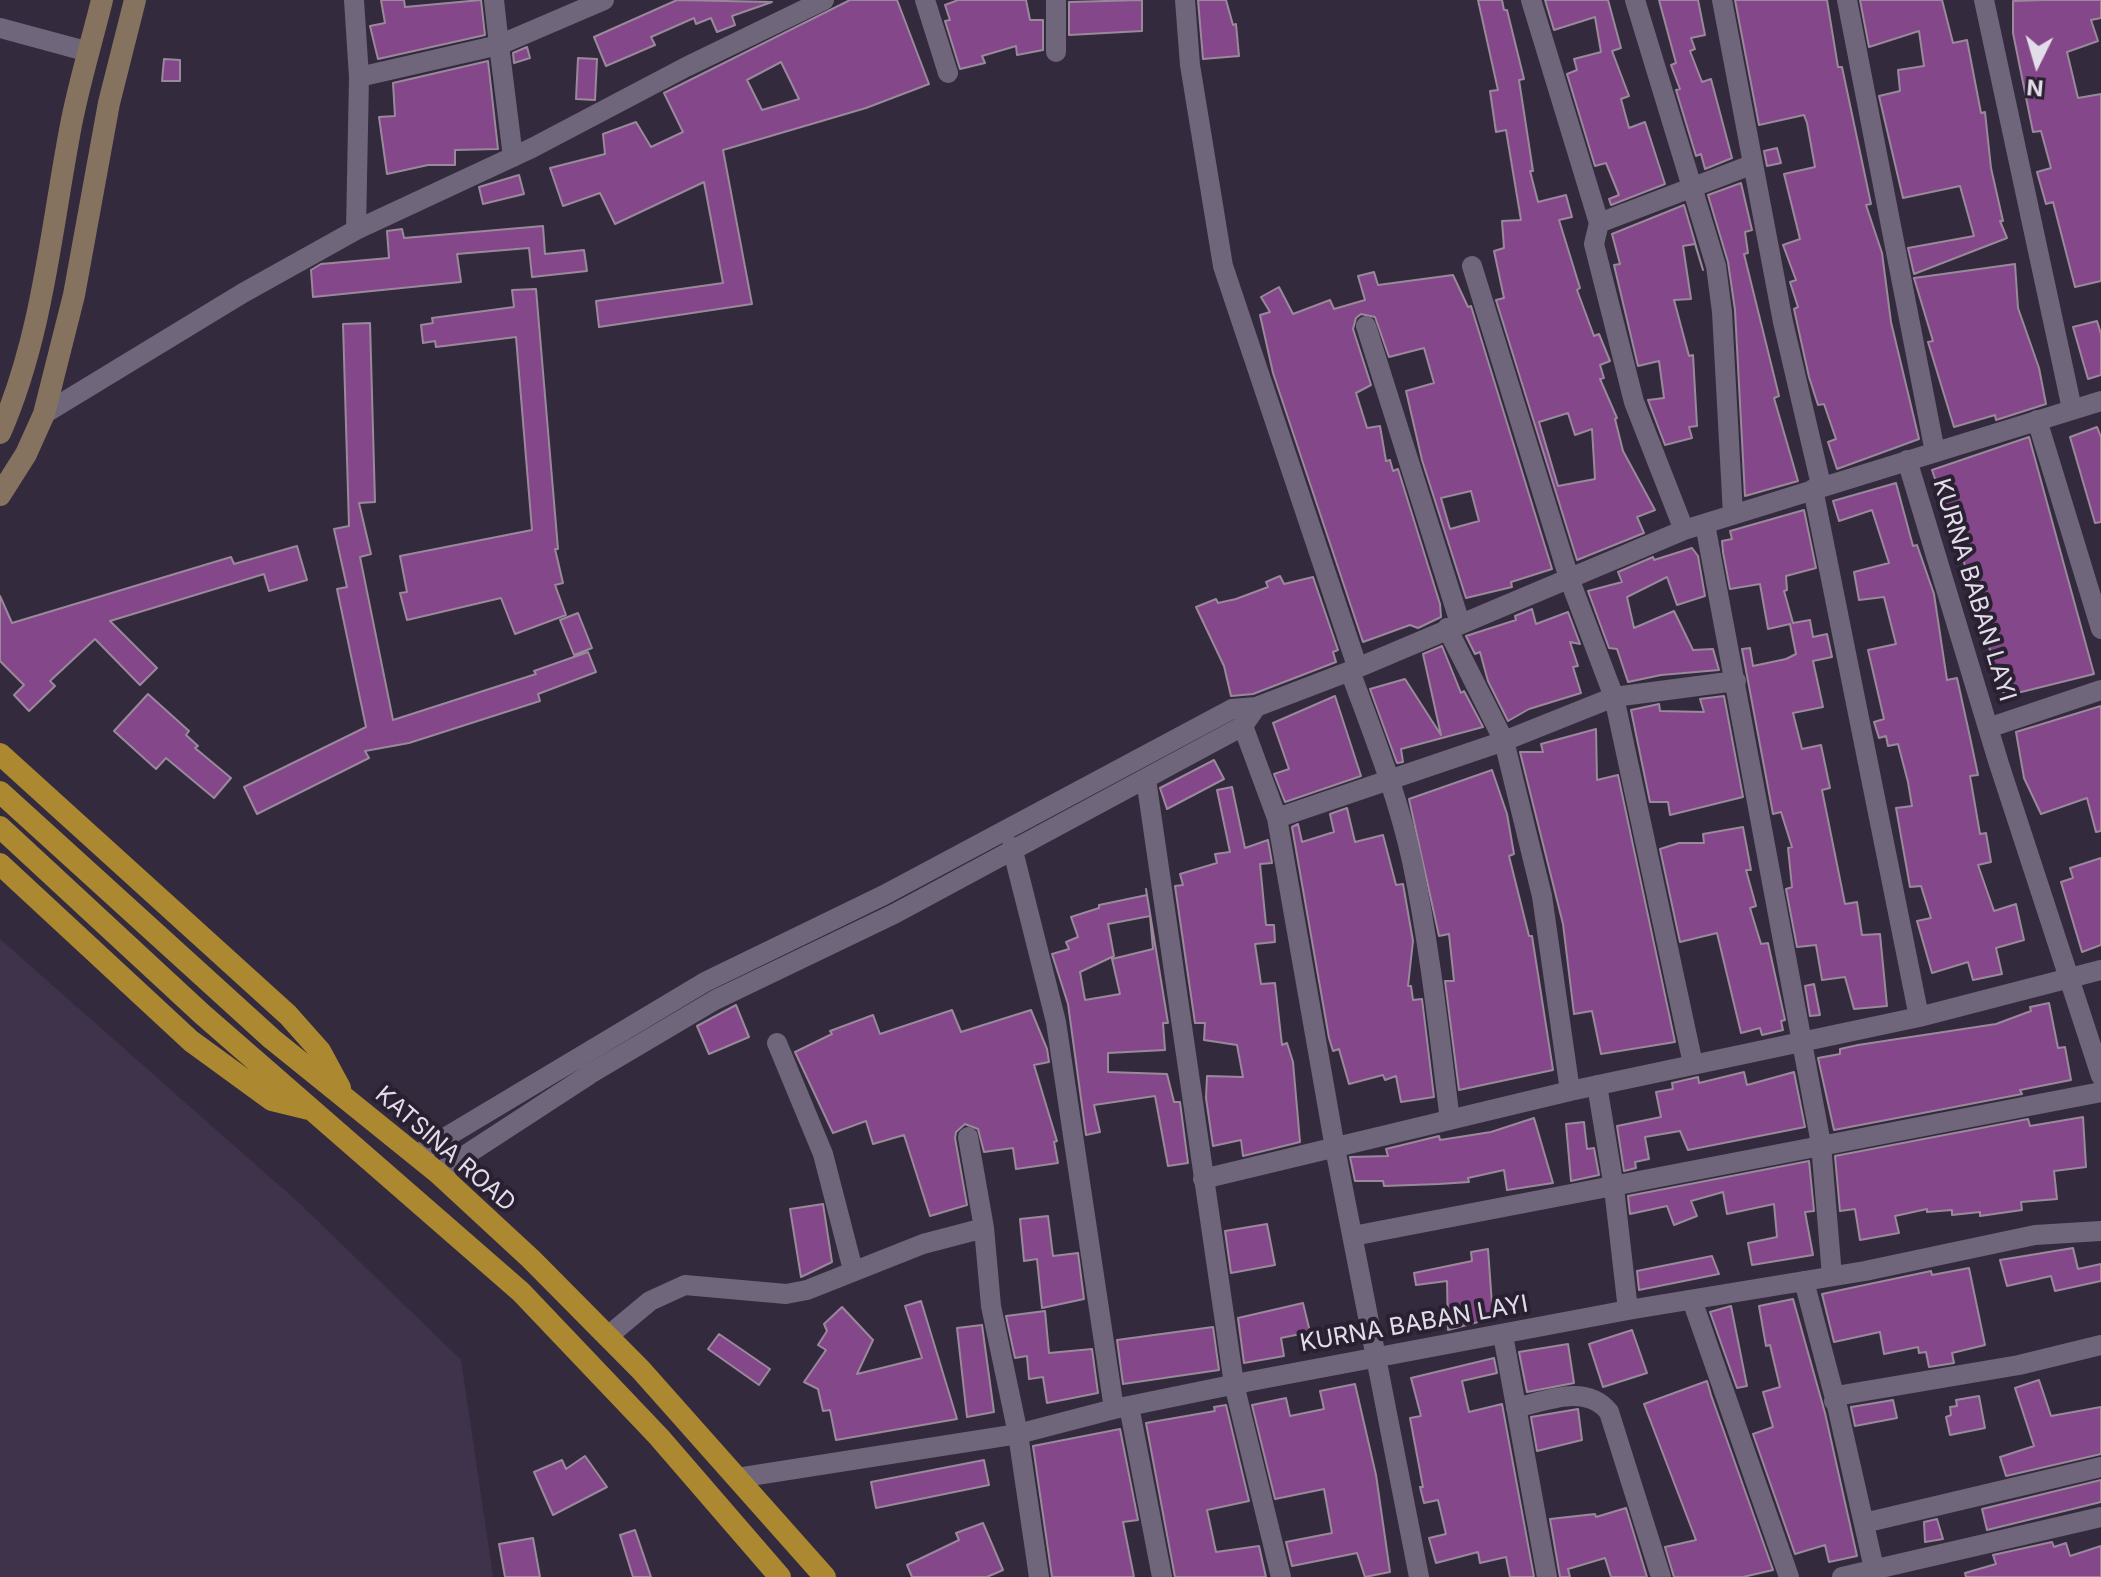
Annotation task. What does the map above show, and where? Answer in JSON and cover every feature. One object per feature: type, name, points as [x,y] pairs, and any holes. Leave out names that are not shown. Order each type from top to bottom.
[{"type":"highway","points":[[0,754],[288,1015],[320,1051],[346,1099]]},
{"type":"highway","name":"KATSINA ROAD","points":[[0,792],[272,1039],[438,1173],[608,1336],[825,1577]]},
{"type":"highway","points":[[0,827],[202,1014],[317,1111],[521,1292],[659,1437],[780,1577]]},
{"type":"highway","points":[[0,864],[191,1041],[272,1100],[317,1111]]},
{"type":"main road","points":[[0,433],[27,357],[54,241],[71,124],[102,0]]},
{"type":"main road","points":[[0,495],[26,454],[44,414],[74,295],[109,103],[135,0]]},
{"type":"street","points":[[354,0],[359,77],[356,230]]},
{"type":"street","points":[[494,0],[513,157]]},
{"type":"street","points":[[359,77],[499,45],[604,0]]},
{"type":"street","points":[[44,414],[243,293],[356,230],[513,157],[794,7],[824,0]]},
{"type":"street","points":[[925,0],[948,73]]},
{"type":"street","points":[[1056,0],[1056,52]]},
{"type":"street","points":[[1185,0],[1190,65],[1223,266],[1390,780],[1412,859],[1429,950],[1450,1120]]},
{"type":"street","points":[[1531,0],[1599,223],[1594,244],[1634,402],[1684,530]]},
{"type":"street","points":[[1635,0],[1720,292],[1733,515]]},
{"type":"street","points":[[1722,0],[1751,165],[1817,487],[1919,1017]]},
{"type":"street","points":[[1847,0],[1935,452]]},
{"type":"street","points":[[1984,0],[2072,409]]},
{"type":"street","points":[[0,28],[89,52]]},
{"type":"street","points":[[1599,223],[1751,165]]},
{"type":"street","points":[[1472,266],[1569,578],[1614,697],[1693,1064]]},
{"type":"street","points":[[1366,326],[1454,626],[1504,741],[1542,896],[1570,1091]]},
{"type":"street","points":[[1907,460],[2101,401]]},
{"type":"street","points":[[2037,420],[2101,629]]},
{"type":"street","name":"KURNA BABAN LAYI","points":[[416,1155],[742,962],[884,895],[1232,709],[1256,707],[1684,530],[1907,460],[1988,728],[2101,1076]]},
{"type":"street","points":[[1705,524],[1821,1144],[1832,1276]]},
{"type":"street","points":[[1277,818],[1504,741],[1614,697],[1736,681]]},
{"type":"street","points":[[1988,728],[2101,690]]},
{"type":"street","points":[[438,1173],[590,1074],[715,1000],[894,914],[1012,847],[1146,779],[1243,726],[1256,707]]},
{"type":"street","points":[[1243,726],[1277,818],[1335,1148],[1419,1577]]},
{"type":"street","points":[[1146,779],[1234,1384],[1281,1577]]},
{"type":"street","points":[[1012,847],[1056,1022],[1122,1407],[1162,1577]]},
{"type":"street","points":[[1203,1179],[1570,1091],[1919,1017],[2101,970]]},
{"type":"street","points":[[777,1043],[823,1154],[853,1270]]},
{"type":"street","points":[[1597,1085],[1614,1188],[1628,1310]]},
{"type":"street","points":[[1353,1236],[2101,1092]]},
{"type":"street","points":[[968,1137],[984,1228],[991,1306],[1018,1434],[1039,1577]]},
{"type":"street","points":[[608,1336],[650,1301],[685,1285],[786,1294],[807,1290],[944,1237],[984,1228]]},
{"type":"street","name":"KURNA BABAN LAYI","points":[[737,1478],[1018,1434],[1122,1407],[1234,1384],[1628,1310],[1832,1276],[2035,1235],[2101,1231]]},
{"type":"street","points":[[1804,1281],[1875,1574]]},
{"type":"street","points":[[1692,1300],[1789,1577]]},
{"type":"street","points":[[1503,1335],[1547,1577]]},
{"type":"street","points":[[1834,1401],[1842,1395],[2019,1365],[2101,1345]]},
{"type":"street","points":[[1516,1408],[1568,1395],[1591,1397],[1601,1402],[1609,1412],[1661,1577]]},
{"type":"street","points":[[1864,1523],[2101,1467]]},
{"type":"street","points":[[1842,1577],[1875,1574],[2101,1517]]},
{"type":"shaded area","points":[[0,939],[299,1203],[461,1360],[493,1577],[0,1577]]},
{"type":"building","points":[[381,0],[404,0],[405,7],[481,0],[485,35],[378,59],[370,26],[385,23]]},
{"type":"building","points":[[677,0],[772,2],[732,16],[735,25],[717,32],[711,18],[696,24],[694,18],[651,37],[655,45],[606,66],[594,37]]},
{"type":"building","points":[[850,0],[897,0],[929,84],[866,108],[723,150],[752,304],[599,327],[596,301],[723,283],[704,182],[615,224],[600,193],[563,206],[550,168],[605,154],[603,134],[636,122],[651,147],[683,132],[664,93]],"holes":[[[781,62],[799,99],[762,110],[747,80]]]},
{"type":"building","points":[[958,0],[1026,0],[1030,20],[1043,20],[1043,50],[1017,55],[1016,46],[982,56],[985,63],[960,69],[945,21],[950,20],[945,5]]},
{"type":"building","points":[[1142,0],[1142,31],[1069,35],[1069,2]]},
{"type":"building","points":[[1198,0],[1226,0],[1233,25],[1236,24],[1239,56],[1203,59]]},
{"type":"building","points":[[1478,0],[1502,0],[1504,10],[1507,10],[1524,79],[1519,80],[1533,171],[1530,171],[1538,202],[1566,195],[1572,217],[1559,220],[1580,288],[1577,290],[1594,336],[1599,334],[1610,361],[1600,365],[1604,378],[1600,379],[1617,418],[1623,451],[1655,510],[1637,517],[1644,533],[1577,560],[1496,300],[1504,298],[1494,251],[1504,248],[1502,221],[1521,220],[1506,130],[1496,132],[1490,91],[1498,90]],"holes":[[[1568,413],[1575,435],[1592,429],[1595,479],[1558,486],[1539,422]]]},
{"type":"building","points":[[1545,0],[1608,0],[1621,48],[1612,51],[1629,96],[1621,99],[1629,128],[1645,122],[1665,184],[1611,205],[1609,199],[1619,195],[1606,163],[1595,166],[1567,74],[1577,70],[1574,59],[1601,52],[1595,17],[1554,30]]},
{"type":"building","points":[[1659,0],[1698,0],[1705,35],[1691,38],[1695,49],[1690,51],[1702,82],[1711,79],[1732,158],[1705,169],[1701,154],[1696,156],[1676,90],[1680,89],[1671,65],[1676,63]]},
{"type":"building","points":[[1735,0],[1827,0],[1838,67],[1842,67],[1871,204],[1866,205],[1882,253],[1891,322],[1919,439],[1837,469],[1828,442],[1836,439],[1824,404],[1818,405],[1809,377],[1794,309],[1798,307],[1790,282],[1796,280],[1783,245],[1800,239],[1784,174],[1815,167],[1807,123],[1804,115],[1759,125]]},
{"type":"building","points":[[1860,0],[1942,0],[1953,43],[1967,40],[1981,113],[1985,112],[1991,168],[2003,221],[2000,221],[2007,238],[1914,274],[1908,248],[1974,236],[1960,186],[1903,198],[1879,96],[1900,91],[1898,70],[1924,66],[1919,31],[1869,47]]},
{"type":"building","points":[[2101,0],[2101,18],[2091,20],[2098,41],[2067,52],[2078,98],[2101,94],[2101,281],[2075,287],[2053,202],[2046,204],[2037,172],[2051,168],[2041,131],[2033,132],[2013,33],[2013,1]]},
{"type":"building","points":[[527,47],[530,58],[514,63],[513,53]]},
{"type":"building","points":[[578,58],[597,59],[595,100],[576,99]]},
{"type":"building","points":[[164,59],[180,60],[180,81],[162,81]]},
{"type":"building","points":[[488,61],[498,149],[455,150],[455,165],[428,165],[387,174],[379,117],[395,116],[393,83]]},
{"type":"building","points":[[1777,148],[1781,163],[1767,166],[1764,151]]},
{"type":"building","points":[[519,175],[524,194],[483,204],[479,187]]},
{"type":"building","points":[[1741,183],[1752,230],[1745,232],[1748,253],[1744,254],[1779,396],[1774,398],[1798,481],[1745,496],[1735,310],[1728,262],[1708,195]]},
{"type":"building","points":[[1684,205],[1703,270],[1695,244],[1683,246],[1691,299],[1674,300],[1689,356],[1693,355],[1697,426],[1689,427],[1692,438],[1665,445],[1648,400],[1664,398],[1659,361],[1638,366],[1614,265],[1620,264],[1612,234]]},
{"type":"building","points":[[543,226],[545,254],[584,250],[587,271],[532,277],[529,248],[457,254],[461,282],[313,297],[311,270],[321,264],[389,258],[387,231],[402,229],[404,238]]},
{"type":"building","points":[[2015,264],[2018,308],[2039,368],[2046,404],[1996,420],[1995,415],[1954,427],[1928,342],[1933,341],[1914,278]]},
{"type":"building","points":[[1374,272],[1378,285],[1453,275],[1468,307],[1471,306],[1552,569],[1511,582],[1512,587],[1466,598],[1422,460],[1406,391],[1434,383],[1424,348],[1389,357],[1375,317],[1361,314],[1356,318],[1353,329],[1371,385],[1356,393],[1367,428],[1380,426],[1386,461],[1390,460],[1393,471],[1398,469],[1440,604],[1441,617],[1418,628],[1410,625],[1363,642],[1273,373],[1260,315],[1270,312],[1261,297],[1279,287],[1293,314],[1330,300],[1334,309],[1365,300],[1358,276]],"holes":[[[1471,491],[1479,521],[1450,529],[1441,498]]]},
{"type":"building","points":[[536,289],[558,549],[555,549],[563,583],[555,585],[566,615],[515,634],[501,598],[407,620],[400,593],[407,592],[400,556],[532,530],[516,337],[436,347],[435,341],[423,343],[421,325],[433,323],[432,318],[514,307],[512,290]]},
{"type":"building","points":[[2097,321],[2101,334],[2101,375],[2088,379],[2073,327]]},
{"type":"building","points":[[370,323],[375,502],[359,503],[371,554],[360,557],[393,720],[536,674],[534,671],[588,652],[596,672],[538,694],[540,701],[409,743],[365,751],[369,758],[257,814],[244,787],[366,727],[337,589],[347,587],[334,529],[349,526],[343,324]]},
{"type":"building","points":[[2097,427],[2101,437],[2101,522],[2095,523],[2070,437]]},
{"type":"building","points":[[2029,437],[2094,674],[2005,696],[1989,662],[1993,660],[1987,640],[1991,638],[1982,605],[1979,606],[1932,470]]},
{"type":"building","points":[[1896,483],[1913,546],[1917,545],[1934,594],[1947,680],[1957,678],[1970,737],[1978,775],[1970,776],[1980,834],[1986,833],[1991,862],[1978,865],[1994,911],[2016,904],[2024,940],[1996,948],[2002,974],[1973,980],[1968,962],[1932,973],[1917,921],[1931,918],[1921,886],[1910,887],[1896,808],[1912,806],[1908,782],[1898,744],[1888,746],[1886,736],[1879,738],[1874,722],[1884,719],[1868,650],[1896,644],[1884,597],[1859,600],[1854,572],[1889,563],[1872,510],[1839,521],[1833,501]]},
{"type":"building","points":[[1804,510],[1816,568],[1786,576],[1787,590],[1784,591],[1793,623],[1810,620],[1813,637],[1827,634],[1832,657],[1813,661],[1823,707],[1793,713],[1802,749],[1821,745],[1830,788],[1822,790],[1845,904],[1857,902],[1862,935],[1880,934],[1887,1006],[1854,1009],[1845,977],[1822,980],[1816,945],[1797,947],[1786,889],[1792,887],[1788,848],[1792,847],[1781,812],[1773,814],[1742,649],[1750,648],[1753,666],[1796,654],[1790,624],[1768,629],[1760,584],[1730,589],[1723,552],[1722,541],[1732,539],[1730,531]]},
{"type":"building","points":[[297,546],[307,580],[269,591],[264,574],[110,621],[157,668],[140,685],[95,639],[50,681],[55,686],[29,711],[14,695],[24,685],[0,661],[0,596],[12,623],[231,557],[234,564]]},
{"type":"building","points":[[1692,548],[1698,556],[1705,596],[1677,605],[1667,577],[1627,597],[1634,628],[1674,611],[1693,650],[1713,649],[1719,670],[1661,675],[1628,682],[1617,649],[1609,648],[1588,591],[1622,582],[1618,572],[1653,557],[1654,560]]},
{"type":"building","points":[[1280,576],[1284,584],[1313,577],[1338,650],[1333,652],[1336,662],[1253,694],[1231,696],[1224,666],[1196,607],[1216,599],[1218,603],[1236,599],[1268,587],[1266,582]]},
{"type":"building","points":[[1532,609],[1536,624],[1568,612],[1580,644],[1570,642],[1578,666],[1573,667],[1581,693],[1529,709],[1508,721],[1488,681],[1480,652],[1475,654],[1466,636],[1516,620],[1515,616]]},
{"type":"building","points":[[578,613],[592,648],[574,655],[560,620]]},
{"type":"building","points":[[1442,646],[1461,693],[1464,691],[1483,727],[1401,749],[1403,762],[1397,763],[1370,689],[1405,679],[1441,735],[1423,654]]},
{"type":"building","points":[[148,694],[189,731],[186,735],[198,746],[195,748],[231,778],[214,798],[166,758],[156,769],[114,731]]},
{"type":"building","points":[[1335,696],[1361,776],[1285,802],[1274,774],[1289,769],[1273,723]]},
{"type":"building","points":[[1724,696],[1743,797],[1670,815],[1668,802],[1650,802],[1631,710],[1659,704],[1660,711],[1704,712],[1700,699]]},
{"type":"building","points":[[2101,706],[2101,831],[2096,832],[2087,798],[2041,814],[2024,778],[2016,732]]},
{"type":"building","points":[[1596,729],[1597,780],[1618,775],[1675,1042],[1601,1054],[1592,1011],[1574,1014],[1563,924],[1520,752],[1543,752],[1541,744]]},
{"type":"building","points":[[1214,760],[1224,779],[1167,809],[1160,788]]},
{"type":"building","points":[[1492,770],[1507,814],[1514,854],[1509,856],[1529,936],[1532,936],[1553,1070],[1459,1090],[1445,981],[1454,981],[1449,934],[1439,936],[1409,799]]},
{"type":"building","points":[[1232,787],[1245,848],[1268,840],[1272,863],[1260,864],[1266,925],[1274,925],[1275,942],[1255,944],[1261,984],[1275,983],[1282,1045],[1287,1043],[1293,1062],[1300,1142],[1243,1156],[1241,1140],[1213,1146],[1206,1098],[1207,1076],[1243,1077],[1237,1045],[1204,1040],[1205,1023],[1195,1023],[1175,886],[1183,885],[1180,874],[1217,863],[1215,854],[1230,852],[1217,790]]},
{"type":"building","points":[[1347,808],[1355,842],[1383,835],[1396,885],[1403,884],[1413,941],[1408,986],[1411,986],[1413,1000],[1422,999],[1434,1097],[1401,1102],[1396,1076],[1385,1080],[1383,1075],[1349,1084],[1339,1049],[1333,1051],[1329,1038],[1292,827],[1298,824],[1302,842],[1334,832],[1330,814]]},
{"type":"building","points":[[1743,827],[1751,870],[1746,870],[1756,906],[1750,908],[1761,944],[1768,943],[1785,1020],[1781,1021],[1783,1030],[1762,1035],[1760,1028],[1741,1033],[1717,933],[1680,942],[1660,849],[1679,843],[1704,843],[1703,834]]},
{"type":"building","points":[[2101,858],[2101,945],[2082,952],[2061,882],[2073,878],[2070,868]]},
{"type":"building","points":[[1147,895],[1168,1023],[1163,1023],[1165,1050],[1108,1053],[1108,1072],[1167,1074],[1174,1102],[1180,1102],[1188,1163],[1168,1166],[1155,1096],[1094,1105],[1100,1132],[1086,1135],[1068,1004],[1052,954],[1069,949],[1066,942],[1078,937],[1071,917],[1099,908],[1099,905]],"holes":[[[1150,916],[1153,949],[1112,959],[1120,994],[1085,1000],[1080,972],[1114,956],[1108,924]]]},
{"type":"building","points":[[1814,984],[1820,1015],[1810,1016],[1805,986]]},
{"type":"building","points":[[2049,1003],[2058,1048],[2065,1047],[2071,1080],[2020,1090],[2022,1094],[1834,1130],[1818,1058],[1840,1054],[1840,1049],[1858,1045],[1996,1024],[2031,1011],[2030,1007]]},
{"type":"building","points":[[736,1005],[749,1037],[709,1054],[697,1026]]},
{"type":"building","points":[[952,1010],[961,1032],[1031,1010],[1047,1049],[1049,1062],[1034,1065],[1057,1141],[1054,1142],[1058,1163],[1016,1169],[1013,1148],[984,1152],[978,1129],[965,1124],[956,1132],[955,1138],[967,1205],[930,1216],[904,1135],[873,1144],[866,1121],[833,1133],[795,1052],[832,1034],[830,1031],[873,1015],[880,1034]]},
{"type":"building","points":[[1744,1072],[1747,1085],[1794,1072],[1805,1127],[1688,1150],[1680,1131],[1645,1137],[1649,1159],[1635,1162],[1636,1168],[1624,1171],[1617,1126],[1661,1117],[1656,1092],[1673,1089],[1672,1083],[1698,1077],[1699,1083]]},
{"type":"building","points":[[2083,1117],[2086,1167],[2054,1171],[2057,1199],[2021,1202],[2022,1210],[1980,1216],[1980,1212],[1952,1215],[1952,1210],[1927,1212],[1927,1209],[1895,1216],[1899,1233],[1860,1240],[1855,1209],[1840,1211],[1835,1156],[2028,1119],[2030,1126]]},
{"type":"building","points":[[1534,1118],[1553,1183],[1507,1190],[1504,1170],[1468,1178],[1469,1182],[1384,1186],[1383,1181],[1355,1181],[1350,1157],[1388,1156],[1386,1149],[1439,1136],[1440,1140],[1491,1132]]},
{"type":"building","points":[[1584,1122],[1587,1149],[1594,1148],[1599,1175],[1571,1181],[1566,1124]]},
{"type":"building","points":[[1809,1161],[1814,1211],[1805,1212],[1813,1255],[1752,1265],[1748,1243],[1777,1237],[1774,1204],[1727,1214],[1723,1192],[1691,1201],[1697,1216],[1674,1225],[1667,1206],[1630,1214],[1628,1196]]},
{"type":"building","points":[[823,1204],[832,1262],[801,1277],[790,1209]]},
{"type":"building","points":[[1048,1216],[1053,1256],[1078,1253],[1084,1299],[1042,1308],[1037,1259],[1024,1261],[1020,1219]]},
{"type":"building","points":[[1267,1224],[1275,1265],[1231,1273],[1225,1231]]},
{"type":"building","points":[[2073,1248],[2078,1269],[2101,1264],[2101,1281],[2055,1291],[2051,1276],[2007,1286],[2000,1260]]},
{"type":"building","points":[[1488,1249],[1493,1318],[1448,1330],[1447,1281],[1416,1285],[1414,1273],[1472,1261],[1471,1252]]},
{"type":"building","points":[[1712,1256],[1719,1274],[1639,1290],[1637,1271]]},
{"type":"building","points":[[1969,1268],[1985,1345],[1952,1353],[1954,1363],[1929,1367],[1926,1352],[1919,1353],[1918,1347],[1884,1354],[1880,1332],[1834,1342],[1822,1294],[1931,1271],[1932,1275]]},
{"type":"building","points":[[1793,1299],[1825,1413],[1857,1556],[1829,1562],[1825,1545],[1795,1554],[1753,1434],[1773,1427],[1763,1392],[1780,1387],[1770,1345],[1766,1346],[1759,1306]]},
{"type":"building","points":[[921,1301],[957,1419],[836,1440],[830,1410],[823,1411],[818,1389],[804,1382],[826,1350],[818,1345],[827,1331],[824,1324],[842,1307],[873,1340],[857,1374],[922,1358],[905,1306]]},
{"type":"building","points":[[1303,1303],[1310,1332],[1281,1338],[1284,1356],[1244,1363],[1238,1318]]},
{"type":"building","points":[[1731,1306],[1747,1386],[1737,1388],[1710,1312]]},
{"type":"building","points":[[1045,1311],[1049,1353],[1092,1349],[1098,1393],[1047,1403],[1043,1377],[1029,1379],[1027,1356],[1015,1358],[1006,1316]]},
{"type":"building","points":[[982,1325],[994,1412],[967,1417],[957,1328]]},
{"type":"building","points":[[1213,1327],[1219,1370],[1123,1384],[1117,1340]]},
{"type":"building","points":[[1632,1330],[1647,1373],[1603,1387],[1589,1344]]},
{"type":"building","points":[[719,1334],[770,1369],[759,1385],[708,1349]]},
{"type":"building","points":[[1568,1344],[1574,1383],[1527,1392],[1519,1352]]},
{"type":"building","points":[[1494,1358],[1497,1373],[1462,1381],[1469,1412],[1502,1404],[1534,1577],[1510,1577],[1506,1557],[1480,1563],[1478,1552],[1436,1563],[1429,1538],[1446,1534],[1438,1500],[1424,1503],[1420,1487],[1423,1487],[1410,1418],[1421,1416],[1411,1378]]},
{"type":"building","points":[[2039,1380],[2051,1416],[2101,1407],[2101,1454],[2006,1476],[2000,1457],[2034,1446],[2015,1388]]},
{"type":"building","points":[[1707,1381],[1773,1570],[1743,1577],[1674,1577],[1665,1547],[1696,1540],[1644,1404]]},
{"type":"building","points":[[1355,1384],[1376,1475],[1390,1572],[1365,1577],[1357,1553],[1292,1566],[1286,1542],[1332,1533],[1324,1489],[1275,1499],[1252,1405],[1286,1398],[1290,1416],[1324,1409],[1320,1391]]},
{"type":"building","points":[[1979,1396],[1985,1428],[1950,1435],[1946,1417],[1951,1415],[1950,1407],[1957,1406],[1956,1400]]},
{"type":"building","points":[[1893,1400],[1897,1418],[1855,1426],[1851,1407]]},
{"type":"building","points":[[1226,1405],[1249,1501],[1207,1510],[1216,1552],[1259,1546],[1266,1577],[1175,1577],[1146,1423],[1215,1411],[1214,1407]]},
{"type":"building","points":[[1578,1409],[1582,1440],[1537,1451],[1531,1417]]},
{"type":"building","points":[[1120,1429],[1138,1520],[1123,1522],[1134,1577],[1052,1577],[1033,1446]]},
{"type":"building","points":[[585,1456],[607,1487],[553,1515],[534,1472],[562,1460],[566,1469]]},
{"type":"building","points":[[984,1460],[989,1485],[876,1508],[871,1482]]},
{"type":"building","points":[[2101,1480],[2101,1502],[1987,1530],[1982,1509]]},
{"type":"building","points":[[1626,1508],[1647,1577],[1611,1577],[1605,1558],[1568,1569],[1570,1577],[1560,1577],[1550,1519],[1595,1514],[1596,1517]]},
{"type":"building","points":[[1937,1519],[1943,1539],[1925,1542],[1924,1522]]},
{"type":"building","points":[[983,1523],[1003,1570],[987,1577],[912,1577],[907,1565],[959,1540],[956,1533]]},
{"type":"building","points":[[635,1530],[651,1577],[633,1577],[620,1535]]},
{"type":"building","points":[[533,1538],[540,1577],[505,1577],[499,1544]]},
{"type":"building","points":[[2052,1542],[2054,1547],[2066,1543],[2070,1556],[2101,1546],[2101,1577],[1966,1577],[1965,1573],[1996,1564],[1993,1555]]}]
